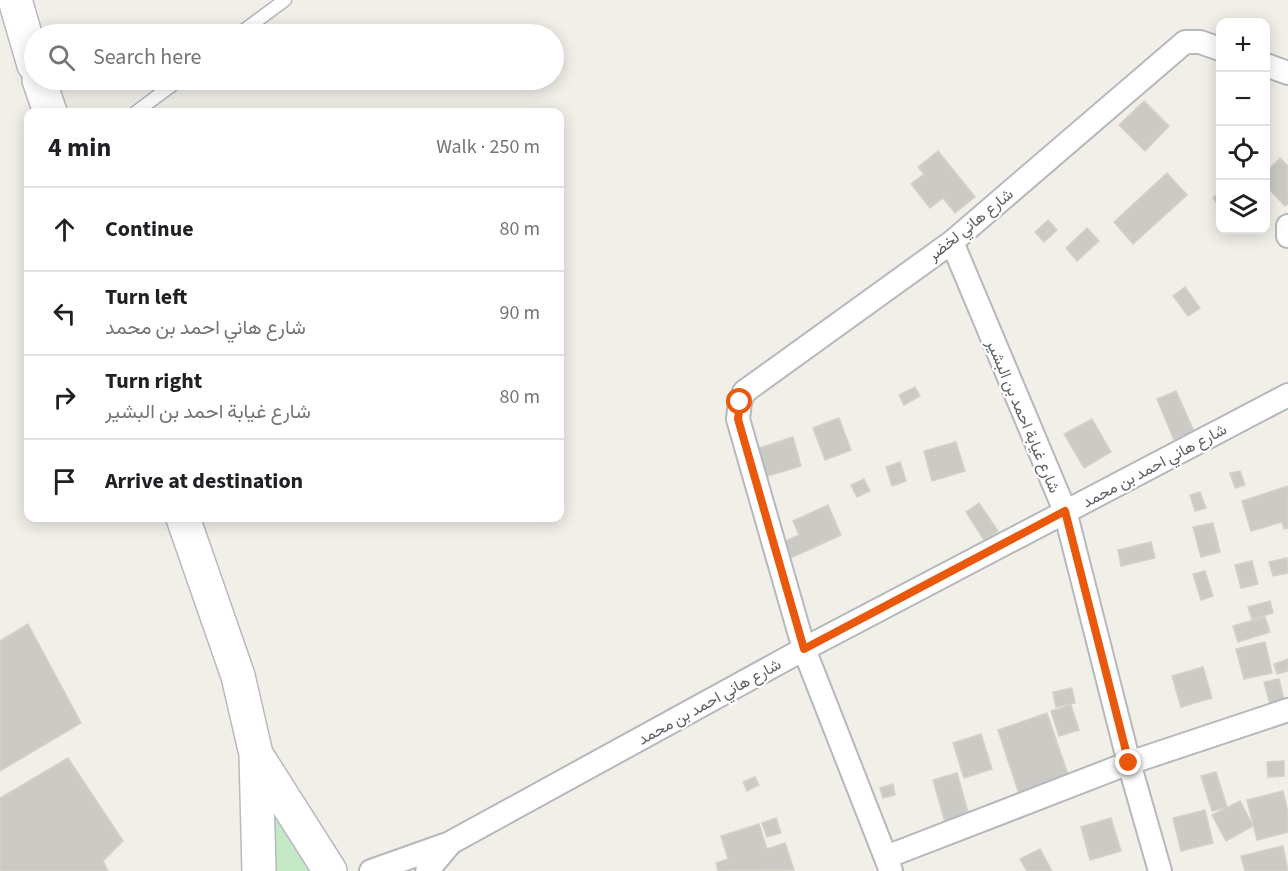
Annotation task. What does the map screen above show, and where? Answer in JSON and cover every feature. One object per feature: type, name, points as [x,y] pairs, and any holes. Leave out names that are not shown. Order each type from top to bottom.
[{"type":"main road","points":[[15,0],[24,30]]},
{"type":"main road","points":[[42,90],[49,108]]},
{"type":"main road","points":[[184,522],[238,676],[256,754],[259,871]]},
{"type":"main road","points":[[256,754],[330,871]]},
{"type":"street","name":"شارع هاني لخضر","points":[[804,649],[738,419],[744,392],[952,242],[1185,42],[1200,42],[1216,47]]},
{"type":"street","points":[[1270,66],[1288,73]]},
{"type":"street","points":[[1288,226],[1288,236]]},
{"type":"street","name":"شارع غيابة احمد بن البشير","points":[[952,242],[1065,511],[1129,763],[1160,871]]},
{"type":"street","name":"شارع هاني احمد بن محمد","points":[[450,843],[804,649],[1288,395]]},
{"type":"street","points":[[804,649],[888,864],[1129,763],[1288,710]]},
{"type":"street","points":[[370,871],[450,843]]},
{"type":"street","points":[[427,871],[450,843]]},
{"type":"lane","points":[[253,24],[285,0]]},
{"type":"lane","points":[[141,108],[166,90]]},
{"type":"green space","points":[[268,788],[316,871],[271,871]]},
{"type":"building","points":[[1144,101],[1169,126],[1145,151],[1119,125]]},
{"type":"building","points":[[938,151],[975,197],[955,213],[943,198],[930,208],[911,184],[924,174],[918,167]]},
{"type":"building","points":[[1280,158],[1288,166],[1288,204],[1285,206],[1270,190],[1270,169]]},
{"type":"building","points":[[1167,173],[1187,195],[1133,244],[1114,222]]},
{"type":"building","points":[[1048,220],[1057,230],[1044,242],[1035,232]]},
{"type":"building","points":[[1087,228],[1099,241],[1077,261],[1066,248]]},
{"type":"building","points":[[1185,287],[1200,308],[1188,316],[1173,296]]},
{"type":"building","points":[[915,387],[920,396],[904,405],[899,395]]},
{"type":"building","points":[[1176,391],[1194,431],[1174,440],[1157,399]]},
{"type":"building","points":[[839,418],[851,450],[825,460],[813,428]]},
{"type":"building","points":[[1092,419],[1111,452],[1084,468],[1064,434]]},
{"type":"building","points":[[793,437],[801,466],[758,479],[750,451]]},
{"type":"building","points":[[956,442],[965,471],[932,481],[924,451]]},
{"type":"building","points":[[900,462],[906,481],[892,486],[886,467]]},
{"type":"building","points":[[1240,471],[1245,485],[1235,488],[1230,473]]},
{"type":"building","points":[[864,479],[870,491],[857,497],[851,485]]},
{"type":"building","points":[[1288,486],[1288,528],[1284,529],[1282,522],[1251,531],[1242,501]]},
{"type":"building","points":[[1200,492],[1206,508],[1195,511],[1190,495]]},
{"type":"building","points":[[979,503],[998,531],[984,540],[966,512]]},
{"type":"building","points":[[828,505],[841,535],[773,566],[765,550],[799,535],[793,521]]},
{"type":"building","points":[[1213,523],[1220,552],[1201,557],[1193,527]]},
{"type":"building","points":[[1151,542],[1155,558],[1121,566],[1118,550]]},
{"type":"building","points":[[1287,558],[1288,573],[1273,576],[1269,562]]},
{"type":"building","points":[[1252,561],[1258,584],[1241,588],[1235,565]]},
{"type":"building","points":[[1205,571],[1213,596],[1201,600],[1193,574]]},
{"type":"building","points":[[1270,601],[1273,613],[1252,619],[1248,607]]},
{"type":"building","points":[[1265,617],[1270,632],[1238,642],[1233,626]]},
{"type":"building","points":[[28,624],[81,723],[0,771],[0,641]]},
{"type":"building","points":[[1265,642],[1272,673],[1244,679],[1236,649]]},
{"type":"building","points":[[1288,659],[1288,671],[1277,674],[1274,664]]},
{"type":"building","points":[[1203,667],[1212,698],[1181,707],[1172,676]]},
{"type":"building","points":[[1279,679],[1286,708],[1272,712],[1264,682]]},
{"type":"building","points":[[1072,688],[1075,703],[1056,707],[1053,692]]},
{"type":"building","points":[[1071,705],[1079,730],[1059,736],[1051,711]]},
{"type":"building","points":[[1047,713],[1072,786],[1022,803],[998,730]]},
{"type":"building","points":[[981,734],[992,769],[964,778],[953,743]]},
{"type":"building","points":[[68,758],[123,841],[103,861],[108,871],[0,871],[0,798]]},
{"type":"building","points":[[1284,761],[1284,776],[1268,777],[1267,762]]},
{"type":"building","points":[[1216,772],[1227,807],[1212,811],[1201,776]]},
{"type":"building","points":[[957,773],[972,826],[948,833],[933,780]]},
{"type":"building","points":[[755,777],[759,785],[747,791],[743,782]]},
{"type":"building","points":[[893,784],[895,795],[883,798],[880,788]]},
{"type":"building","points":[[1283,791],[1288,813],[1288,832],[1257,840],[1247,800]]},
{"type":"building","points":[[1240,801],[1253,826],[1226,841],[1212,815]]},
{"type":"building","points":[[1205,810],[1213,843],[1181,851],[1173,818]]},
{"type":"building","points":[[776,818],[781,833],[767,837],[762,823]]},
{"type":"building","points":[[1111,818],[1121,851],[1090,860],[1081,827]]},
{"type":"building","points":[[759,824],[767,849],[785,843],[794,870],[718,871],[716,863],[728,859],[721,836]]},
{"type":"building","points":[[1283,846],[1288,871],[1245,871],[1241,856]]},
{"type":"building","points":[[1040,849],[1052,871],[1027,871],[1020,859]]},
{"type":"route","points":[[740,402],[738,419],[804,649],[1065,511],[1129,763]]}]
